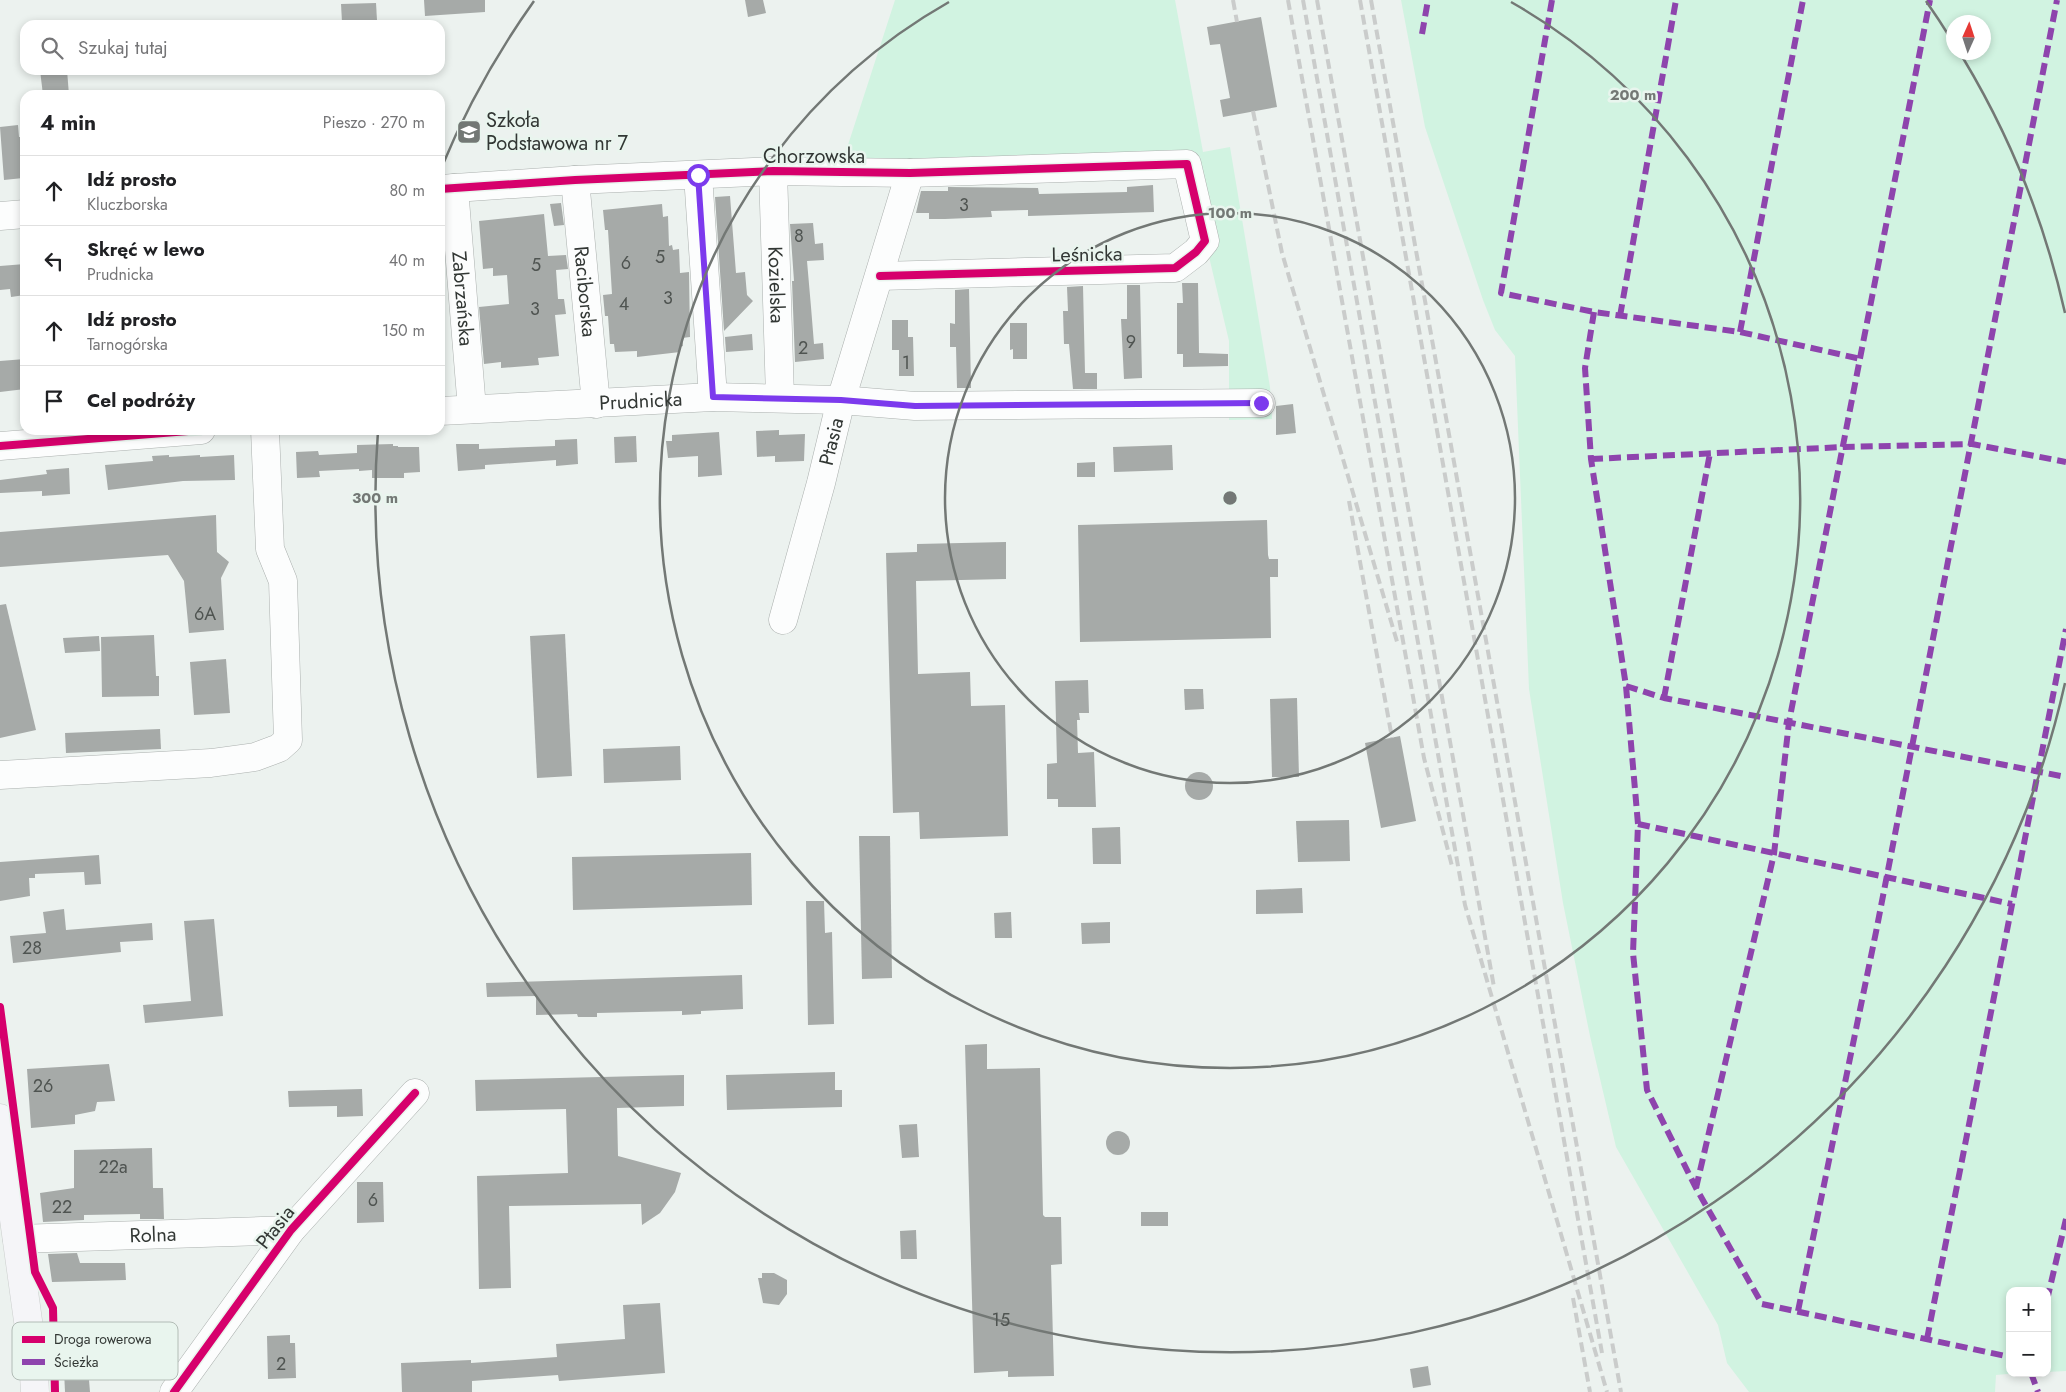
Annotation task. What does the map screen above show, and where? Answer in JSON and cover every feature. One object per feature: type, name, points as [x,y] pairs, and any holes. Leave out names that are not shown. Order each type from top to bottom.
[{"type":"main road","points":[[0,1118],[27,1322]]},
{"type":"street","name":"Chorzowska","points":[[447,189],[575,180],[773,171],[910,173],[1187,164]]},
{"type":"street","name":"Leśnicka","points":[[880,276],[1175,268],[1196,252],[1205,242],[1187,164]]},
{"type":"street","name":"Kozielska","points":[[773,171],[780,397]]},
{"type":"street","name":"Ptasia","points":[[783,620],[821,483],[841,400],[910,173]]},
{"type":"street","points":[[698,175],[713,397]]},
{"type":"street","name":"Raciborska","points":[[575,180],[596,404]]},
{"type":"street","name":"Zabrzańska","points":[[447,189],[472,409]]},
{"type":"street","points":[[0,216],[20,214]]},
{"type":"street","name":"Prudnicka","points":[[445,411],[713,397],[780,397],[915,406],[1261,403]]},
{"type":"street","points":[[0,446],[84,435]]},
{"type":"street","points":[[0,775],[211,763],[255,757],[279,748],[288,740],[283,581],[270,549],[265,435]]},
{"type":"street","name":"Ptasia","points":[[174,1392],[291,1230],[416,1093]]},
{"type":"street","name":"Rolna","points":[[17,1239],[291,1230]]},
{"type":"green space","points":[[895,0],[1175,0],[1203,152],[1230,147],[1270,387],[1272,419],[1229,420],[1229,341],[1187,164],[835,172],[847,148]]},
{"type":"green space","points":[[1401,0],[2066,0],[2066,1371],[2051,1372],[2051,1287],[2006,1287],[2006,1374],[1996,1375],[1995,1392],[1749,1392],[1727,1363],[1718,1325],[1616,1147],[1590,1036],[1563,903],[1529,689],[1515,356],[1495,330],[1483,300],[1425,127]]},
{"type":"building","points":[[424,0],[485,0],[485,12],[425,16]]},
{"type":"building","points":[[745,0],[763,0],[766,13],[748,17]]},
{"type":"building","points":[[376,3],[377,20],[342,20],[341,4]]},
{"type":"building","points":[[1261,17],[1277,107],[1223,117],[1220,100],[1230,98],[1220,44],[1210,45],[1207,27]]},
{"type":"building","points":[[41,75],[67,75],[69,90],[42,90]]},
{"type":"building","points":[[18,125],[20,137],[20,178],[4,180],[0,127]]},
{"type":"building","points":[[1153,185],[1154,212],[1028,216],[1028,210],[991,211],[992,217],[945,219],[929,219],[929,213],[916,213],[921,191],[948,191],[948,187],[1038,188],[1039,194],[1127,192],[1127,187]]},
{"type":"building","points":[[730,196],[736,273],[745,272],[747,295],[753,301],[724,331],[715,197]]},
{"type":"building","points":[[561,203],[564,225],[554,226],[550,204]]},
{"type":"building","points":[[662,204],[663,217],[668,216],[669,246],[672,245],[673,250],[679,249],[680,273],[689,272],[690,337],[682,338],[683,346],[680,347],[680,352],[637,357],[637,351],[615,352],[614,344],[610,344],[608,316],[605,316],[603,295],[612,294],[608,230],[605,230],[603,210]]},
{"type":"building","points":[[544,214],[548,256],[566,255],[568,269],[556,270],[558,299],[564,299],[566,314],[555,315],[559,356],[538,358],[539,365],[501,368],[501,362],[484,364],[479,307],[509,304],[507,275],[493,276],[493,268],[483,269],[479,221]]},
{"type":"building","points":[[813,223],[815,244],[823,243],[824,260],[807,261],[814,344],[823,343],[824,359],[795,362],[792,281],[794,281],[790,224]]},
{"type":"building","points":[[20,264],[20,296],[11,297],[10,289],[0,290],[0,266]]},
{"type":"building","points":[[1182,283],[1198,283],[1199,353],[1228,354],[1228,366],[1183,367],[1183,354],[1177,354],[1177,303],[1183,303]]},
{"type":"building","points":[[1127,285],[1140,285],[1142,378],[1124,379],[1121,319],[1127,319]]},
{"type":"building","points":[[1083,286],[1085,373],[1097,373],[1097,389],[1073,389],[1069,344],[1064,344],[1063,311],[1068,311],[1067,287]]},
{"type":"building","points":[[969,289],[971,388],[957,388],[956,347],[950,347],[950,323],[955,324],[955,290]]},
{"type":"building","points":[[892,320],[908,320],[908,337],[913,337],[914,376],[899,376],[899,350],[892,350]]},
{"type":"building","points":[[1010,323],[1027,323],[1027,359],[1013,359],[1013,349],[1010,350]]},
{"type":"building","points":[[752,334],[753,350],[726,352],[725,337]]},
{"type":"building","points":[[20,359],[20,390],[0,392],[0,361]]},
{"type":"building","points":[[1293,404],[1296,433],[1276,435],[1276,406]]},
{"type":"building","points":[[779,430],[779,435],[805,434],[804,461],[775,462],[775,456],[757,457],[756,431]]},
{"type":"building","points":[[719,432],[722,475],[698,477],[698,456],[668,458],[666,441],[672,441],[672,435]]},
{"type":"building","points":[[636,436],[637,462],[615,463],[614,437]]},
{"type":"building","points":[[577,439],[578,464],[556,466],[556,460],[485,465],[485,469],[458,471],[456,444],[479,444],[479,449],[555,446],[555,440]]},
{"type":"building","points":[[393,444],[393,446],[398,447],[419,447],[420,472],[404,473],[404,478],[372,478],[372,470],[359,471],[359,469],[319,471],[320,477],[297,478],[296,452],[318,451],[319,455],[357,453],[357,445]]},
{"type":"building","points":[[1172,445],[1173,470],[1114,472],[1113,447]]},
{"type":"building","points":[[169,455],[169,457],[200,455],[200,457],[234,455],[235,480],[183,481],[108,490],[105,465],[153,461],[152,456]]},
{"type":"building","points":[[1095,462],[1095,477],[1077,477],[1077,463]]},
{"type":"building","points":[[69,468],[70,494],[42,496],[42,491],[0,493],[0,480],[47,474],[46,470]]},
{"type":"building","points":[[216,515],[217,552],[229,562],[221,578],[224,630],[189,633],[184,581],[168,555],[0,567],[0,532]]},
{"type":"building","points":[[1267,520],[1269,559],[1278,559],[1278,577],[1270,577],[1271,638],[1080,642],[1078,525]]},
{"type":"building","points":[[1006,542],[1006,579],[916,581],[918,674],[970,672],[971,706],[1005,705],[1008,836],[920,839],[919,812],[893,813],[886,553],[917,552],[917,544]]},
{"type":"building","points":[[6,604],[36,730],[0,738],[0,605]]},
{"type":"building","points":[[565,634],[572,776],[537,778],[530,636]]},
{"type":"building","points":[[154,635],[156,676],[159,676],[159,696],[102,697],[101,637]]},
{"type":"building","points":[[99,636],[100,651],[65,653],[63,638]]},
{"type":"building","points":[[226,659],[230,713],[194,715],[190,662]]},
{"type":"building","points":[[1088,680],[1089,713],[1079,713],[1080,720],[1077,720],[1078,753],[1094,752],[1096,807],[1058,807],[1058,799],[1047,799],[1047,764],[1057,763],[1055,681]]},
{"type":"building","points":[[1184,689],[1203,689],[1204,709],[1185,710]]},
{"type":"building","points":[[1297,698],[1299,777],[1272,777],[1270,699]]},
{"type":"building","points":[[160,729],[161,749],[66,753],[65,733]]},
{"type":"building","points":[[1400,736],[1416,821],[1381,828],[1365,743]]},
{"type":"building","points":[[680,746],[681,780],[604,783],[603,749]]},
{"type":"building","points":[[1199,772],[1209,776],[1213,786],[1209,796],[1199,800],[1189,796],[1185,786],[1189,776]]},
{"type":"building","points":[[1349,820],[1350,861],[1298,862],[1296,821]]},
{"type":"building","points":[[1120,827],[1121,864],[1093,864],[1092,828]]},
{"type":"building","points":[[859,836],[890,836],[892,978],[862,979]]},
{"type":"building","points":[[751,853],[752,905],[573,910],[572,857]]},
{"type":"building","points":[[99,855],[101,884],[85,885],[84,872],[35,874],[35,878],[29,878],[30,896],[0,901],[0,862]]},
{"type":"building","points":[[1302,888],[1303,913],[1256,914],[1256,890]]},
{"type":"building","points":[[806,901],[824,901],[825,933],[832,932],[834,1024],[808,1025]]},
{"type":"building","points":[[64,909],[66,930],[152,923],[153,940],[120,942],[121,952],[13,963],[10,936],[46,933],[43,912]]},
{"type":"building","points":[[1011,912],[1012,938],[995,938],[994,913]]},
{"type":"building","points":[[214,919],[223,1016],[145,1023],[143,1005],[191,1001],[184,921]]},
{"type":"building","points":[[1110,922],[1110,943],[1082,944],[1081,923]]},
{"type":"building","points":[[742,975],[743,1009],[701,1011],[701,1014],[682,1015],[682,1011],[597,1013],[597,1017],[578,1017],[577,1014],[536,1015],[536,996],[487,997],[486,983]]},
{"type":"building","points":[[987,1044],[987,1069],[1040,1068],[1043,1215],[1045,1217],[1061,1217],[1062,1264],[1051,1265],[1054,1376],[1008,1377],[1008,1371],[974,1373],[965,1045]]},
{"type":"building","points":[[109,1064],[115,1101],[97,1102],[95,1111],[75,1115],[75,1124],[31,1128],[27,1069]]},
{"type":"building","points":[[835,1072],[835,1090],[842,1090],[842,1107],[727,1110],[726,1075]]},
{"type":"building","points":[[684,1075],[684,1106],[617,1108],[618,1156],[681,1173],[675,1192],[660,1213],[642,1225],[641,1204],[509,1206],[511,1288],[479,1289],[477,1176],[568,1173],[566,1109],[476,1111],[475,1080]]},
{"type":"building","points":[[362,1089],[363,1116],[337,1117],[337,1106],[289,1107],[288,1091]]},
{"type":"building","points":[[917,1124],[919,1157],[902,1158],[899,1125]]},
{"type":"building","points":[[1118,1131],[1127,1134],[1130,1143],[1127,1152],[1118,1155],[1109,1152],[1106,1143],[1109,1134]]},
{"type":"building","points":[[152,1148],[153,1188],[163,1188],[164,1219],[140,1219],[140,1214],[84,1215],[84,1220],[43,1222],[40,1193],[74,1188],[74,1150]]},
{"type":"building","points":[[357,1182],[383,1182],[384,1222],[357,1223]]},
{"type":"building","points":[[1141,1212],[1168,1212],[1168,1226],[1141,1226]]},
{"type":"building","points":[[916,1230],[917,1259],[901,1259],[900,1231]]},
{"type":"building","points":[[77,1253],[80,1263],[125,1263],[126,1280],[52,1282],[48,1254]]},
{"type":"building","points":[[762,1273],[774,1273],[787,1280],[787,1294],[779,1305],[763,1303],[758,1278],[762,1278]]},
{"type":"building","points":[[660,1303],[665,1373],[559,1381],[558,1375],[472,1381],[472,1392],[402,1392],[401,1363],[471,1360],[471,1363],[557,1357],[556,1344],[625,1339],[623,1305]]},
{"type":"building","points":[[290,1335],[290,1343],[295,1343],[296,1378],[268,1379],[267,1336]]},
{"type":"building","points":[[1428,1366],[1431,1385],[1413,1388],[1410,1369]]},
{"type":"building","points":[[64,1380],[89,1380],[90,1392],[65,1392]]},
{"type":"railway","points":[[1233,0],[1237,22]]},
{"type":"railway","points":[[1288,0],[1424,758],[1452,866]]},
{"type":"railway","points":[[1303,0],[1465,905],[1607,1392]]},
{"type":"railway","points":[[1317,0],[1494,987]]},
{"type":"railway","points":[[1360,0],[1602,1353]]},
{"type":"railway","points":[[1371,0],[1621,1392]]},
{"type":"railway","points":[[1253,111],[1282,253],[1398,645]]},
{"type":"railway","points":[[1349,501],[1392,738]]},
{"type":"railway","points":[[1573,1298],[1590,1392]]},
{"type":"marked path","points":[[1422,34],[1428,0]]},
{"type":"marked path","points":[[1552,0],[1501,293],[1594,312],[1740,332],[1861,359]]},
{"type":"marked path","points":[[1620,316],[1676,0]]},
{"type":"marked path","points":[[1740,332],[1803,0]]},
{"type":"marked path","points":[[1696,1188],[1774,854],[1789,722],[1930,0]]},
{"type":"marked path","points":[[1798,1311],[1876,932],[2057,0]]},
{"type":"marked path","points":[[1594,312],[1585,368],[1591,459],[1626,686],[1638,824],[1633,953],[1647,1090],[1696,1188],[1762,1304],[2006,1356]]},
{"type":"marked path","points":[[1591,459],[1844,447],[1972,444],[2066,462]]},
{"type":"marked path","points":[[1664,698],[1710,453]]},
{"type":"marked path","points":[[1927,1339],[2066,629]]},
{"type":"marked path","points":[[1626,686],[1664,698],[2066,777]]},
{"type":"marked path","points":[[1638,824],[2012,904]]},
{"type":"marked path","points":[[2050,1287],[2066,1219]]},
{"type":"marked path","points":[[2032,1377],[2038,1392]]},
{"type":"cycle path","points":[[445,189],[575,180],[773,171],[910,173],[1187,164],[1205,241],[1196,252],[1175,268],[880,276]]},
{"type":"cycle path","points":[[0,446],[138,435]]},
{"type":"cycle path","points":[[0,1007],[35,1272],[53,1308],[53,1322]]},
{"type":"cycle path","points":[[174,1392],[291,1230],[415,1093]]},
{"type":"cycle path","points":[[55,1380],[55,1392]]},
{"type":"place","name":"Szkoła Podstawowa nr 7","points":[[469,132]]},
{"type":"route","points":[[698,175],[713,397],[780,397],[915,406],[1261,403]]}]
